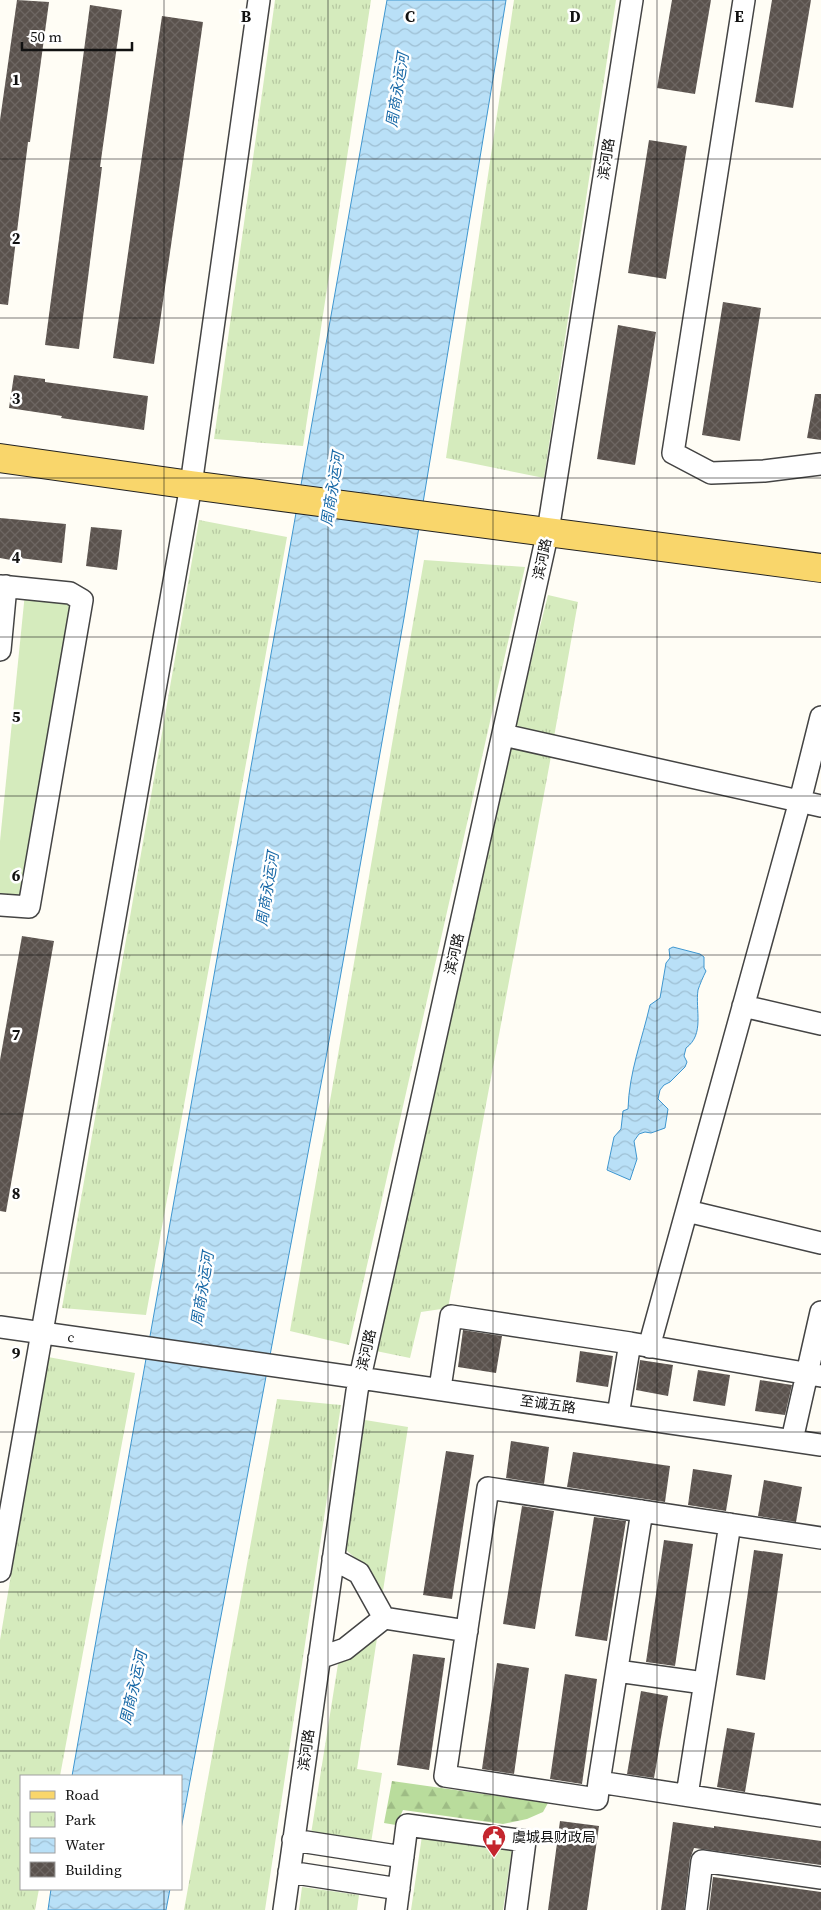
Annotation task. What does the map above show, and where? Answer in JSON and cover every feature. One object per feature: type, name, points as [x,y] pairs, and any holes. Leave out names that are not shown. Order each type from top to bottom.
[{"type":"main road","points":[[0,458],[821,568]]},
{"type":"street","points":[[0,1571],[191,485],[259,0]]},
{"type":"street","name":"滨河路","points":[[284,1910],[360,1377],[548,531],[632,0]]},
{"type":"street","points":[[744,0],[673,452],[711,473],[764,471],[821,464]]},
{"type":"street","points":[[0,650],[3,586],[70,593],[82,600],[29,907],[0,905]]},
{"type":"street","points":[[618,1415],[640,1345],[687,1211],[800,801],[821,717]]},
{"type":"street","points":[[503,735],[821,806]]},
{"type":"street","points":[[743,1006],[821,1024]]},
{"type":"street","points":[[687,1211],[821,1243]]},
{"type":"street","points":[[792,1440],[814,1375],[821,1312]]},
{"type":"street","points":[[440,1388],[451,1316],[640,1345],[814,1375]]},
{"type":"street","name":"c","points":[[0,1327],[276,1366]]},
{"type":"street","name":"至诚五路","points":[[276,1366],[821,1444]]},
{"type":"street","points":[[642,1511],[597,1799],[445,1776],[488,1488],[821,1536]]},
{"type":"street","points":[[687,1795],[730,1524]]},
{"type":"street","points":[[333,1559],[359,1573],[384,1618]]},
{"type":"street","points":[[319,1658],[345,1649],[384,1618],[466,1631]]},
{"type":"street","points":[[617,1671],[704,1683]]},
{"type":"street","points":[[599,1782],[821,1816]]},
{"type":"street","points":[[396,1910],[407,1825],[525,1841],[516,1910]]},
{"type":"street","points":[[294,1840],[403,1856]]},
{"type":"street","points":[[696,1910],[702,1861],[821,1878]]},
{"type":"street","points":[[289,1872],[399,1889]]},
{"type":"green space","points":[[275,0],[371,0],[303,446],[214,439]]},
{"type":"green space","points":[[514,0],[616,0],[544,478],[446,458]]},
{"type":"green space","points":[[199,520],[287,537],[146,1315],[62,1308]]},
{"type":"green space","points":[[424,560],[525,567],[349,1345],[290,1331]]},
{"type":"green space","points":[[25,593],[70,601],[74,611],[25,892],[16,899],[0,897],[0,841]]},
{"type":"green space","points":[[548,595],[578,602],[554,737],[514,729]]},
{"type":"green space","points":[[511,742],[552,751],[448,1308],[421,1312],[410,1358],[376,1351]]},
{"type":"green space","points":[[48,1357],[135,1373],[60,1775],[20,1775],[20,1890],[39,1890],[35,1910],[0,1910],[0,1640]]},
{"type":"green space","points":[[277,1399],[341,1405],[265,1910],[184,1910]]},
{"type":"green space","points":[[365,1420],[408,1427],[383,1591],[377,1588],[362,1564],[345,1549]]},
{"type":"green space","points":[[374,1636],[377,1638],[357,1769],[382,1773],[371,1843],[311,1834],[338,1664]]},
{"type":"green space","points":[[392,1781],[548,1803],[543,1812],[527,1819],[503,1824],[403,1810],[396,1825],[384,1823]]},
{"type":"green space","points":[[422,1836],[512,1849],[503,1910],[411,1910]]},
{"type":"green space","points":[[302,1887],[359,1895],[357,1910],[299,1910]]},
{"type":"water","name":"周商永运河","points":[[387,0],[506,0],[404,618],[327,1052],[182,1824],[182,1775],[72,1775]]},
{"type":"water","points":[[673,947],[700,954],[704,957],[704,968],[706,971],[698,990],[697,1029],[692,1042],[686,1048],[684,1056],[687,1062],[685,1067],[660,1090],[658,1099],[668,1109],[665,1128],[651,1133],[639,1134],[634,1141],[637,1159],[630,1180],[607,1170],[614,1137],[621,1129],[623,1111],[628,1109],[633,1069],[650,1005],[660,998],[666,963],[670,958],[669,949]]},
{"type":"water","points":[[51,1890],[170,1890],[166,1910],[48,1910]]},
{"type":"building","points":[[17,0],[49,2],[30,142],[28,142],[8,305],[0,304],[0,120]]},
{"type":"building","points":[[672,0],[711,0],[695,94],[657,88]]},
{"type":"building","points":[[772,0],[811,0],[793,108],[755,102]]},
{"type":"building","points":[[90,5],[122,10],[100,167],[102,167],[79,349],[45,345]]},
{"type":"building","points":[[162,16],[203,22],[154,364],[113,358]]},
{"type":"building","points":[[649,140],[687,146],[666,279],[628,273]]},
{"type":"building","points":[[723,302],[761,308],[740,441],[702,435]]},
{"type":"building","points":[[618,325],[656,332],[635,465],[597,459]]},
{"type":"building","points":[[14,375],[45,379],[45,382],[148,396],[144,430],[61,418],[62,416],[9,408]]},
{"type":"building","points":[[815,394],[821,394],[821,440],[807,438]]},
{"type":"building","points":[[0,518],[66,524],[62,563],[11,557],[11,560],[0,558]]},
{"type":"building","points":[[91,527],[122,530],[117,570],[86,566]]},
{"type":"building","points":[[22,936],[54,941],[6,1212],[0,1211],[0,1060]]},
{"type":"building","points":[[463,1330],[502,1336],[496,1373],[458,1367]]},
{"type":"building","points":[[580,1351],[613,1356],[608,1387],[576,1382]]},
{"type":"building","points":[[640,1360],[673,1365],[668,1396],[636,1390]]},
{"type":"building","points":[[698,1370],[730,1375],[725,1406],[693,1401]]},
{"type":"building","points":[[760,1380],[792,1385],[785,1415],[755,1411]]},
{"type":"building","points":[[511,1441],[549,1447],[544,1484],[506,1478]]},
{"type":"building","points":[[446,1451],[474,1455],[452,1599],[423,1595]]},
{"type":"building","points":[[573,1452],[670,1466],[665,1502],[567,1487]]},
{"type":"building","points":[[693,1469],[732,1475],[726,1511],[688,1505]]},
{"type":"building","points":[[764,1480],[802,1487],[796,1522],[758,1516]]},
{"type":"building","points":[[522,1506],[554,1511],[535,1629],[503,1624]]},
{"type":"building","points":[[594,1517],[626,1521],[607,1641],[575,1636]]},
{"type":"building","points":[[664,1540],[693,1544],[675,1666],[646,1662]]},
{"type":"building","points":[[754,1550],[783,1554],[765,1680],[736,1675]]},
{"type":"building","points":[[413,1654],[445,1658],[429,1770],[397,1765]]},
{"type":"building","points":[[497,1663],[529,1668],[514,1774],[482,1769]]},
{"type":"building","points":[[565,1674],[597,1679],[582,1784],[550,1779]]},
{"type":"building","points":[[641,1691],[668,1696],[654,1778],[627,1774]]},
{"type":"building","points":[[727,1728],[755,1733],[745,1792],[717,1787]]},
{"type":"building","points":[[560,1821],[599,1826],[587,1910],[548,1910]]},
{"type":"building","points":[[673,1822],[821,1841],[821,1865],[694,1848],[690,1859],[684,1910],[661,1910]]},
{"type":"building","points":[[713,1877],[821,1892],[821,1910],[709,1910]]},
{"type":"place","name":"虞城县财政局","points":[[494,1858]]}]
